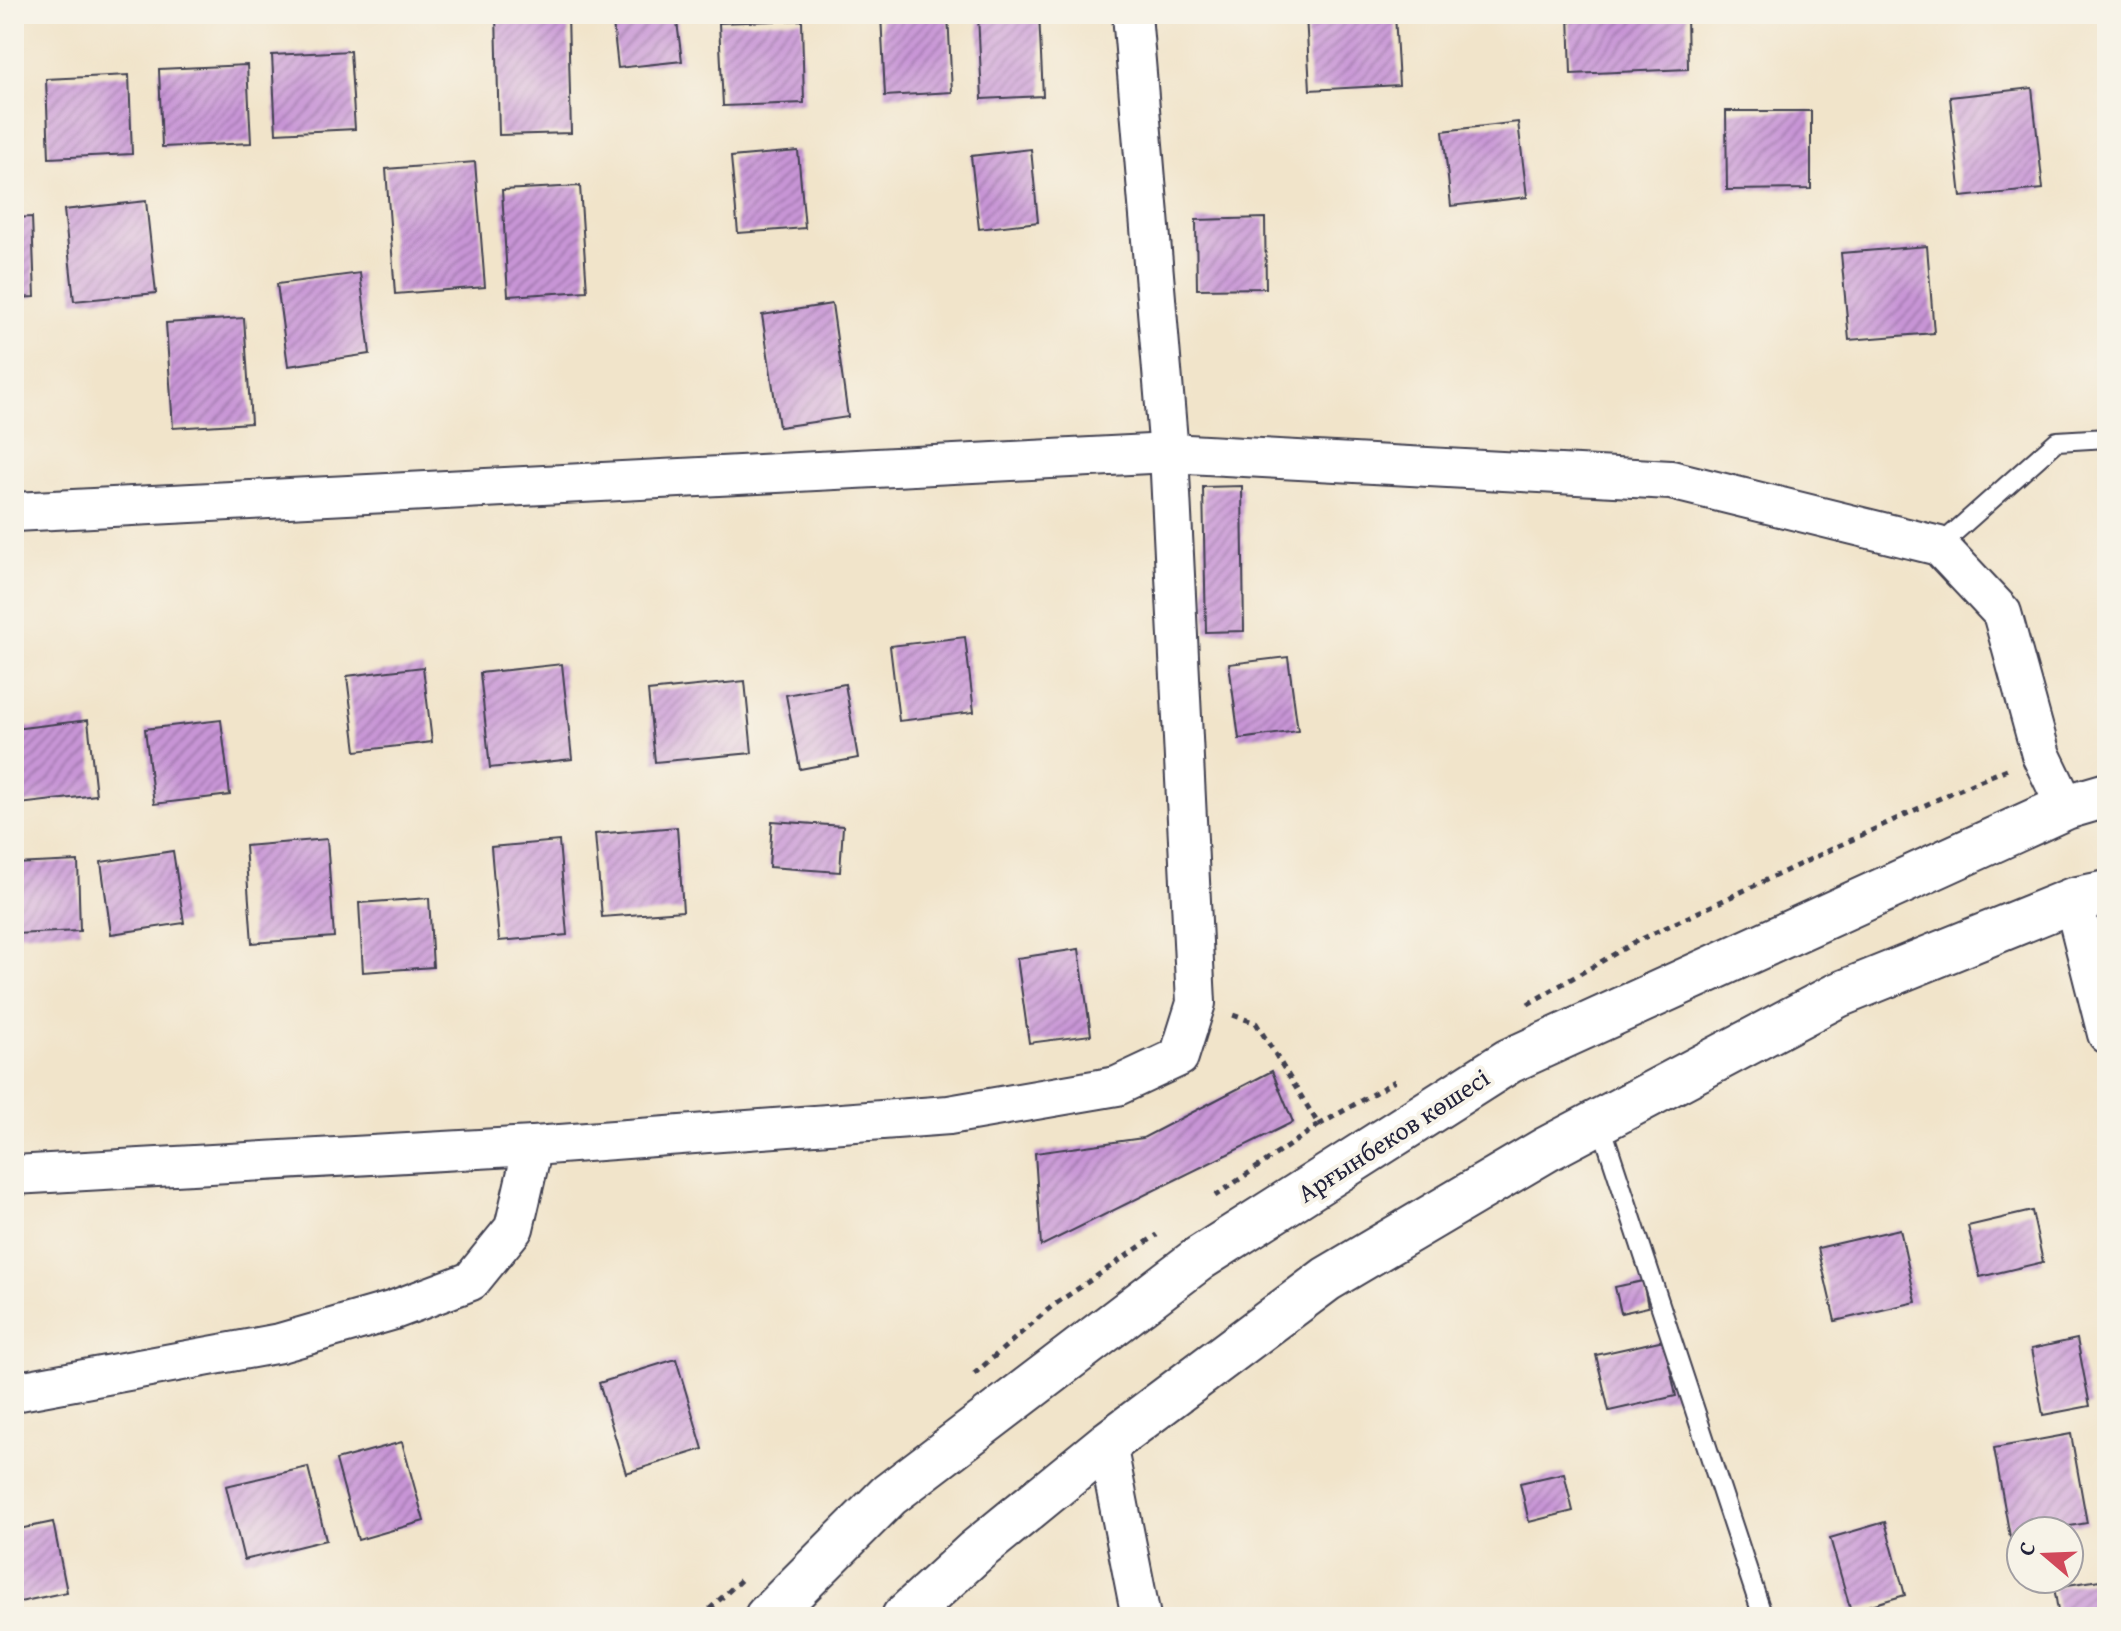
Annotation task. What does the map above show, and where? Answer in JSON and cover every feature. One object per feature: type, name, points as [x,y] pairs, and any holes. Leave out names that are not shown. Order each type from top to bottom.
[{"type":"main road","name":"Арғынбеков көшесі","points":[[767,1617],[889,1495],[1200,1258],[1509,1061],[2066,807],[2107,795]]},
{"type":"main road","points":[[904,1617],[976,1551],[1107,1444],[1327,1279],[1600,1122],[1838,995],[2090,896]]},
{"type":"street","points":[[14,1175],[533,1146],[949,1115],[1117,1086],[1179,1057],[1196,1003],[1169,453],[1132,14]]},
{"type":"street","points":[[14,512],[1169,453],[1671,480],[1939,546],[2002,613],[2041,755],[2066,807]]},
{"type":"street","points":[[2090,896],[2107,1034]]},
{"type":"street","points":[[14,1392],[280,1343],[391,1311],[471,1281],[514,1228],[533,1146]]},
{"type":"street","points":[[1107,1444],[1141,1617]]},
{"type":"lane","points":[[1939,546],[2057,441],[2107,438]]},
{"type":"lane","points":[[1600,1122],[1763,1617]]},
{"type":"path","points":[[1525,1006],[1635,942],[1951,793],[2041,755]]},
{"type":"path","points":[[1196,1003],[1256,1023],[1319,1125]]},
{"type":"path","points":[[1204,1203],[1319,1125],[1402,1077]]},
{"type":"path","points":[[968,1380],[1051,1307],[1166,1229]]},
{"type":"path","points":[[701,1617],[754,1567]]},
{"type":"building","points":[[496,14],[568,14],[571,133],[499,135]]},
{"type":"building","points":[[612,14],[676,14],[682,61],[618,68]]},
{"type":"building","points":[[881,14],[948,14],[952,92],[885,96]]},
{"type":"building","points":[[978,14],[1039,14],[1043,96],[982,99]]},
{"type":"building","points":[[1306,14],[1395,14],[1399,85],[1310,90]]},
{"type":"building","points":[[1569,14],[1687,14],[1688,69],[1571,74]]},
{"type":"building","points":[[802,20],[804,103],[723,106],[719,23]]},
{"type":"building","points":[[350,51],[355,129],[276,133],[272,55]]},
{"type":"building","points":[[247,65],[251,143],[162,147],[159,69]]},
{"type":"building","points":[[129,75],[132,154],[49,158],[46,79]]},
{"type":"building","points":[[2032,88],[2043,189],[1961,197],[1950,97]]},
{"type":"building","points":[[1726,111],[1811,111],[1811,189],[1727,190]]},
{"type":"building","points":[[1518,122],[1527,197],[1451,206],[1443,131]]},
{"type":"building","points":[[1031,149],[1038,222],[979,229],[971,156]]},
{"type":"building","points":[[798,151],[805,228],[738,233],[731,157]]},
{"type":"building","points":[[475,162],[485,287],[395,294],[386,169]]},
{"type":"building","points":[[580,186],[587,291],[508,296],[502,190]]},
{"type":"building","points":[[146,201],[156,293],[74,301],[64,210]]},
{"type":"building","points":[[32,217],[35,297],[14,298],[14,218]]},
{"type":"building","points":[[1265,218],[1266,288],[1197,289],[1196,220]]},
{"type":"building","points":[[1927,246],[1934,333],[1849,340],[1841,253]]},
{"type":"building","points":[[360,273],[370,354],[288,366],[277,284]]},
{"type":"building","points":[[832,304],[848,417],[779,427],[762,315]]},
{"type":"building","points":[[244,318],[251,423],[173,428],[166,323]]},
{"type":"building","points":[[1242,486],[1244,631],[1206,632],[1203,487]]},
{"type":"building","points":[[965,637],[974,712],[899,721],[890,646]]},
{"type":"building","points":[[1288,657],[1298,731],[1239,739],[1229,664]]},
{"type":"building","points":[[562,664],[572,759],[490,768],[480,673]]},
{"type":"building","points":[[423,667],[432,742],[356,751],[347,676]]},
{"type":"building","points":[[745,681],[752,753],[655,762],[648,691]]},
{"type":"building","points":[[845,684],[858,758],[800,769],[786,695]]},
{"type":"building","points":[[88,720],[96,795],[20,804],[14,729]]},
{"type":"building","points":[[221,720],[230,795],[154,804],[145,729]]},
{"type":"building","points":[[772,821],[843,826],[840,872],[769,867]]},
{"type":"building","points":[[677,827],[683,911],[602,917],[595,834]]},
{"type":"building","points":[[327,839],[334,937],[252,943],[245,846]]},
{"type":"building","points":[[559,841],[567,935],[499,941],[491,847]]},
{"type":"building","points":[[173,851],[184,923],[111,934],[101,862]]},
{"type":"building","points":[[78,861],[80,931],[14,934],[14,864]]},
{"type":"building","points":[[429,898],[433,967],[363,972],[359,903]]},
{"type":"building","points":[[1079,949],[1091,1035],[1029,1043],[1017,958]]},
{"type":"building","points":[[1272,1071],[1293,1122],[1041,1246],[1035,1153],[1143,1138]]},
{"type":"building","points":[[2032,1211],[2043,1262],[1980,1277],[1968,1226]]},
{"type":"building","points":[[1900,1229],[1916,1302],[1835,1321],[1818,1248]]},
{"type":"building","points":[[1643,1281],[1648,1307],[1621,1313],[1615,1287]]},
{"type":"building","points":[[2077,1339],[2090,1406],[2043,1415],[2031,1349]]},
{"type":"building","points":[[1664,1340],[1676,1396],[1609,1411],[1596,1355]]},
{"type":"building","points":[[676,1359],[703,1449],[626,1473],[599,1383]]},
{"type":"building","points":[[2071,1434],[2087,1523],[2085,1515],[2006,1515],[1994,1448]]},
{"type":"building","points":[[402,1442],[424,1521],[358,1540],[336,1460]]},
{"type":"building","points":[[308,1467],[326,1540],[244,1560],[226,1486]]},
{"type":"building","points":[[1564,1473],[1573,1511],[1529,1522],[1520,1483]]},
{"type":"building","points":[[53,1522],[67,1592],[15,1603],[14,1530]]},
{"type":"building","points":[[1885,1522],[1905,1595],[1851,1611],[1830,1538]]},
{"type":"building","points":[[2107,1579],[2107,1617],[2059,1617],[2055,1595],[2085,1595],[2085,1582]]}]
